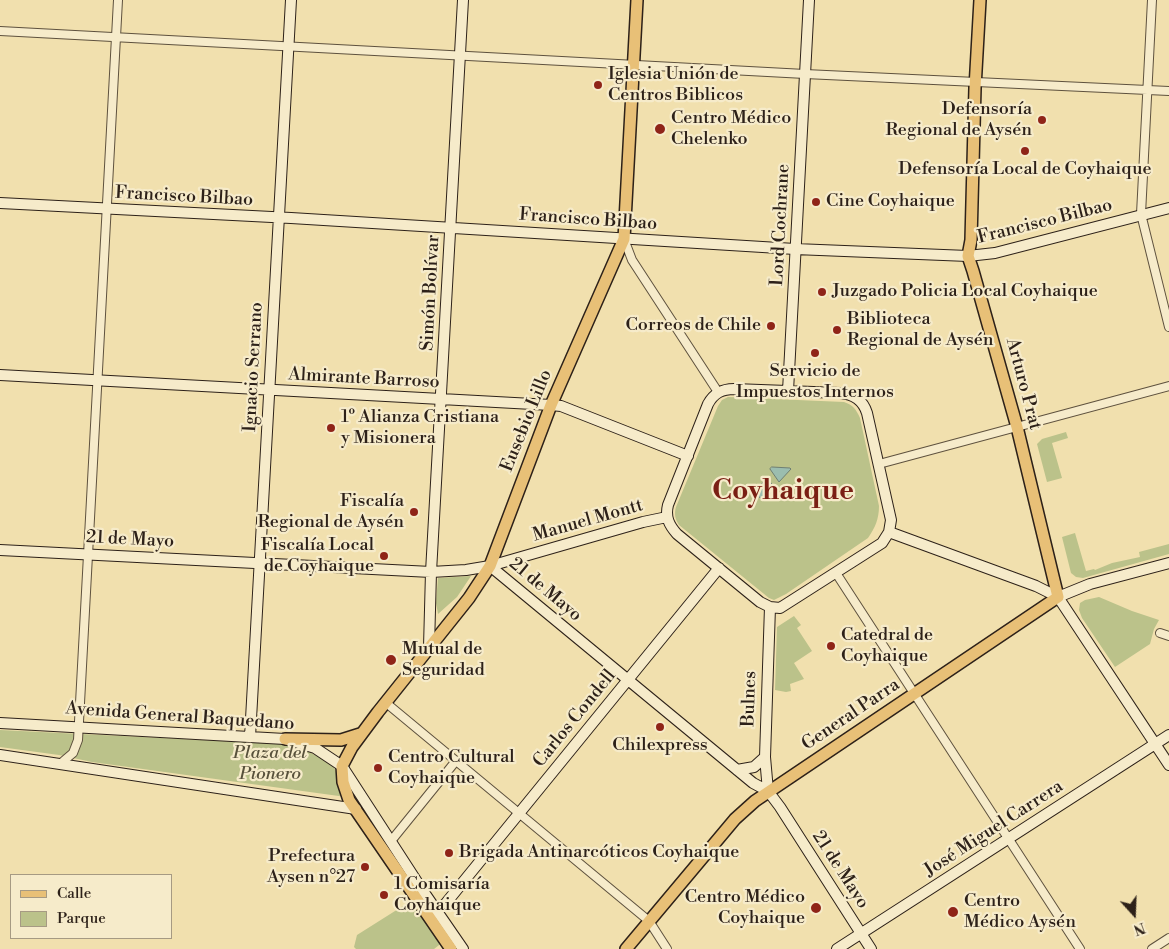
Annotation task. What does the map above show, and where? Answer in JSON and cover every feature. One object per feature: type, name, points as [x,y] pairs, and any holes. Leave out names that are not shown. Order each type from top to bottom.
[{"type":"main road","name":"Eusebio Lillo","points":[[342,766],[360,734],[469,598],[490,566],[552,405],[624,239],[637,0]]},
{"type":"main road","name":"Arturo Prat","points":[[980,0],[971,240],[968,256],[1017,427],[1058,597]]},
{"type":"main road","name":"General Parra","points":[[626,949],[741,813],[768,792],[1058,597]]},
{"type":"main road","points":[[285,739],[341,740],[360,734]]},
{"type":"main road","points":[[342,766],[345,789],[349,800],[356,809]]},
{"type":"main road","name":"Avenida General Baquedano","points":[[356,809],[433,914],[451,949]]},
{"type":"street","points":[[60,764],[70,758],[76,749],[78,740],[118,0]]},
{"type":"street","name":"Ignacio Serrano","points":[[250,737],[291,0]]},
{"type":"street","name":"Simón Bolívar","points":[[429,647],[431,572],[463,0]]},
{"type":"street","name":"Lord Cochrane","points":[[788,391],[809,0]]},
{"type":"street","points":[[1152,0],[1141,214],[1169,326]]},
{"type":"street","points":[[0,31],[805,74],[1169,90]]},
{"type":"street","name":"Francisco Bilbao","points":[[0,203],[795,249],[968,256],[995,253],[1169,208]]},
{"type":"street","points":[[624,239],[632,260],[718,392]]},
{"type":"street","name":"Almirante Barroso","points":[[0,375],[561,406],[688,456]]},
{"type":"street","points":[[879,464],[1169,386]]},
{"type":"street","points":[[734,389],[844,393],[858,399],[866,409],[890,514],[889,532],[878,546],[787,605],[778,608],[770,607],[677,534],[667,517],[668,505],[708,404],[711,398],[718,392],[734,389]]},
{"type":"street","name":"Manuel Montt","points":[[490,566],[643,522],[667,517]]},
{"type":"street","points":[[889,532],[1036,586],[1058,597],[1169,765]]},
{"type":"street","name":"21 de Mayo","points":[[0,550],[431,572],[466,570],[490,566],[737,770],[768,792],[780,807],[871,949]]},
{"type":"street","name":"General Parra","points":[[1058,597],[1090,584],[1169,563]]},
{"type":"street","name":"Carlos Condell","points":[[433,914],[446,903],[719,568]]},
{"type":"street","points":[[836,574],[1080,949]]},
{"type":"street","name":"Bulnes","points":[[768,792],[765,757],[770,607]]},
{"type":"street","points":[[1160,633],[1169,636]]},
{"type":"street","points":[[386,702],[455,762],[520,813],[649,921],[666,949]]},
{"type":"street","name":"Avenida General Baquedano","points":[[0,723],[285,739],[315,748],[342,766],[391,841],[433,914],[463,949]]},
{"type":"street","name":"José Miguel Carrera","points":[[837,949],[1169,735]]},
{"type":"street","points":[[0,755],[356,809]]},
{"type":"street","points":[[737,770],[754,767],[765,757]]},
{"type":"street","points":[[391,841],[455,762]]},
{"type":"street","points":[[1152,949],[1169,938]]},
{"type":"green space","points":[[728,397],[844,402],[854,408],[860,418],[879,506],[875,527],[868,538],[786,594],[774,600],[769,598],[679,525],[675,516],[676,507],[718,406],[722,400]]},
{"type":"green space","points":[[1066,432],[1068,438],[1052,443],[1062,478],[1047,482],[1037,444],[1042,439]]},
{"type":"green space","points":[[1075,533],[1086,571],[1140,557],[1139,552],[1169,544],[1169,554],[1083,578],[1076,577],[1071,573],[1062,537]]},
{"type":"green space","points":[[471,576],[457,597],[438,614],[436,603],[438,578]]},
{"type":"green space","points":[[1099,597],[1159,620],[1154,629],[1150,644],[1115,667],[1082,618],[1079,610],[1080,603]]},
{"type":"green space","points":[[794,616],[801,625],[797,628],[812,651],[794,663],[804,679],[790,684],[791,691],[786,692],[775,690],[777,627]]},
{"type":"green space","name":"Plaza del Pionero","points":[[0,730],[283,744],[297,747],[322,758],[334,767],[346,797],[92,762],[59,755],[0,747]]},
{"type":"green space","points":[[414,899],[443,942],[434,949],[356,949],[354,947],[357,935]]},
{"type":"shaded area","points":[[772,467],[791,469],[779,482],[770,469]]},
{"type":"shaded area","points":[[767,478],[775,488],[764,501],[758,496],[760,486]]},
{"type":"place","name":"Iglesia Unión de Centros Biblicos","points":[[598,85]]},
{"type":"place","name":"Defensoría Regional de Aysén","points":[[1042,120]]},
{"type":"place","name":"Centro Médico Chelenko","points":[[660,129]]},
{"type":"place","name":"Defensoría Local de Coyhaique","points":[[1025,151]]},
{"type":"place","name":"Cine Coyhaique","points":[[816,202]]},
{"type":"place","name":"Juzgado Policia Local Coyhaique","points":[[822,292]]},
{"type":"place","name":"Correos de Chile","points":[[771,326]]},
{"type":"place","name":"Biblioteca Regional de Aysén","points":[[837,330]]},
{"type":"place","name":"Servicio de Impuestos Internos","points":[[815,353]]},
{"type":"place","name":"1º Alianza Cristiana y Misionera","points":[[331,428]]},
{"type":"place","name":"Fiscalía Regional de Aysén","points":[[414,512]]},
{"type":"place","name":"Fiscalía Local de Coyhaique","points":[[384,556]]},
{"type":"place","name":"Catedral de Coyhaique","points":[[831,646]]},
{"type":"place","name":"Mutual de Seguridad","points":[[391,660]]},
{"type":"place","name":"Chilexpress","points":[[660,727]]},
{"type":"place","name":"Centro Cultural Coyhaique","points":[[378,768]]},
{"type":"place","name":"Brigada Antinarcóticos Coyhaique","points":[[449,853]]},
{"type":"place","name":"Prefectura Aysen n°27","points":[[365,867]]},
{"type":"place","name":"1 Comisaría Coyhaique","points":[[384,895]]},
{"type":"place","name":"Centro Médico Coyhaique","points":[[816,908]]},
{"type":"place","name":"Centro Médico Aysén","points":[[953,912]]},
{"type":"district","name":"Coyhaique","points":[[783,492]]}]
